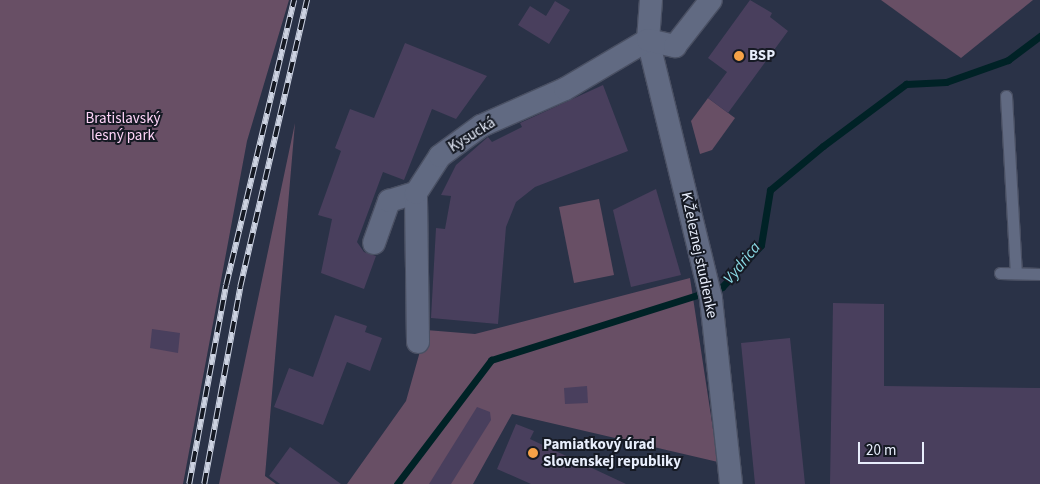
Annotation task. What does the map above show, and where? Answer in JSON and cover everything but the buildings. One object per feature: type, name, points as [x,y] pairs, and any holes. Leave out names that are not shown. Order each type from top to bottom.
[{"type":"street","name":"K Železnej studienke","points":[[651,0],[648,40],[711,299],[731,484]]},
{"type":"street","points":[[648,40],[675,46],[711,0]]},
{"type":"street","name":"Kysucká","points":[[416,193],[440,156],[481,126],[565,88],[648,40]]},
{"type":"street","points":[[374,243],[389,201],[416,193],[418,342]]},
{"type":"lane","points":[[1006,96],[1016,273]]},
{"type":"lane","points":[[1000,273],[1040,274]]},
{"type":"green space","name":"Bratislavský lesný park","points":[[0,0],[289,0],[247,141],[183,484],[0,484]]},
{"type":"green space","points":[[881,0],[1033,0],[961,58]]},
{"type":"green space","points":[[708,98],[735,118],[712,150],[700,154],[691,121]]},
{"type":"green space","points":[[295,123],[265,476],[276,484],[219,484]]},
{"type":"green space","points":[[599,199],[614,275],[574,283],[559,207]]},
{"type":"green space","points":[[690,278],[718,462],[512,414],[473,484],[347,484],[406,401],[426,330],[475,334]]},
{"type":"waterway","name":"Vydrica","points":[[397,484],[491,360],[722,287],[761,245],[770,190],[823,146],[906,84],[946,82],[1008,60],[1040,36]]},
{"type":"railway","points":[[189,484],[226,285],[294,0]]},
{"type":"railway","points":[[204,484],[240,287],[307,0]]},
{"type":"place","name":"BSP","points":[[739,56]]},
{"type":"place","name":"Pamiatkový úrad Slovenskej republiky","points":[[533,453]]}]
